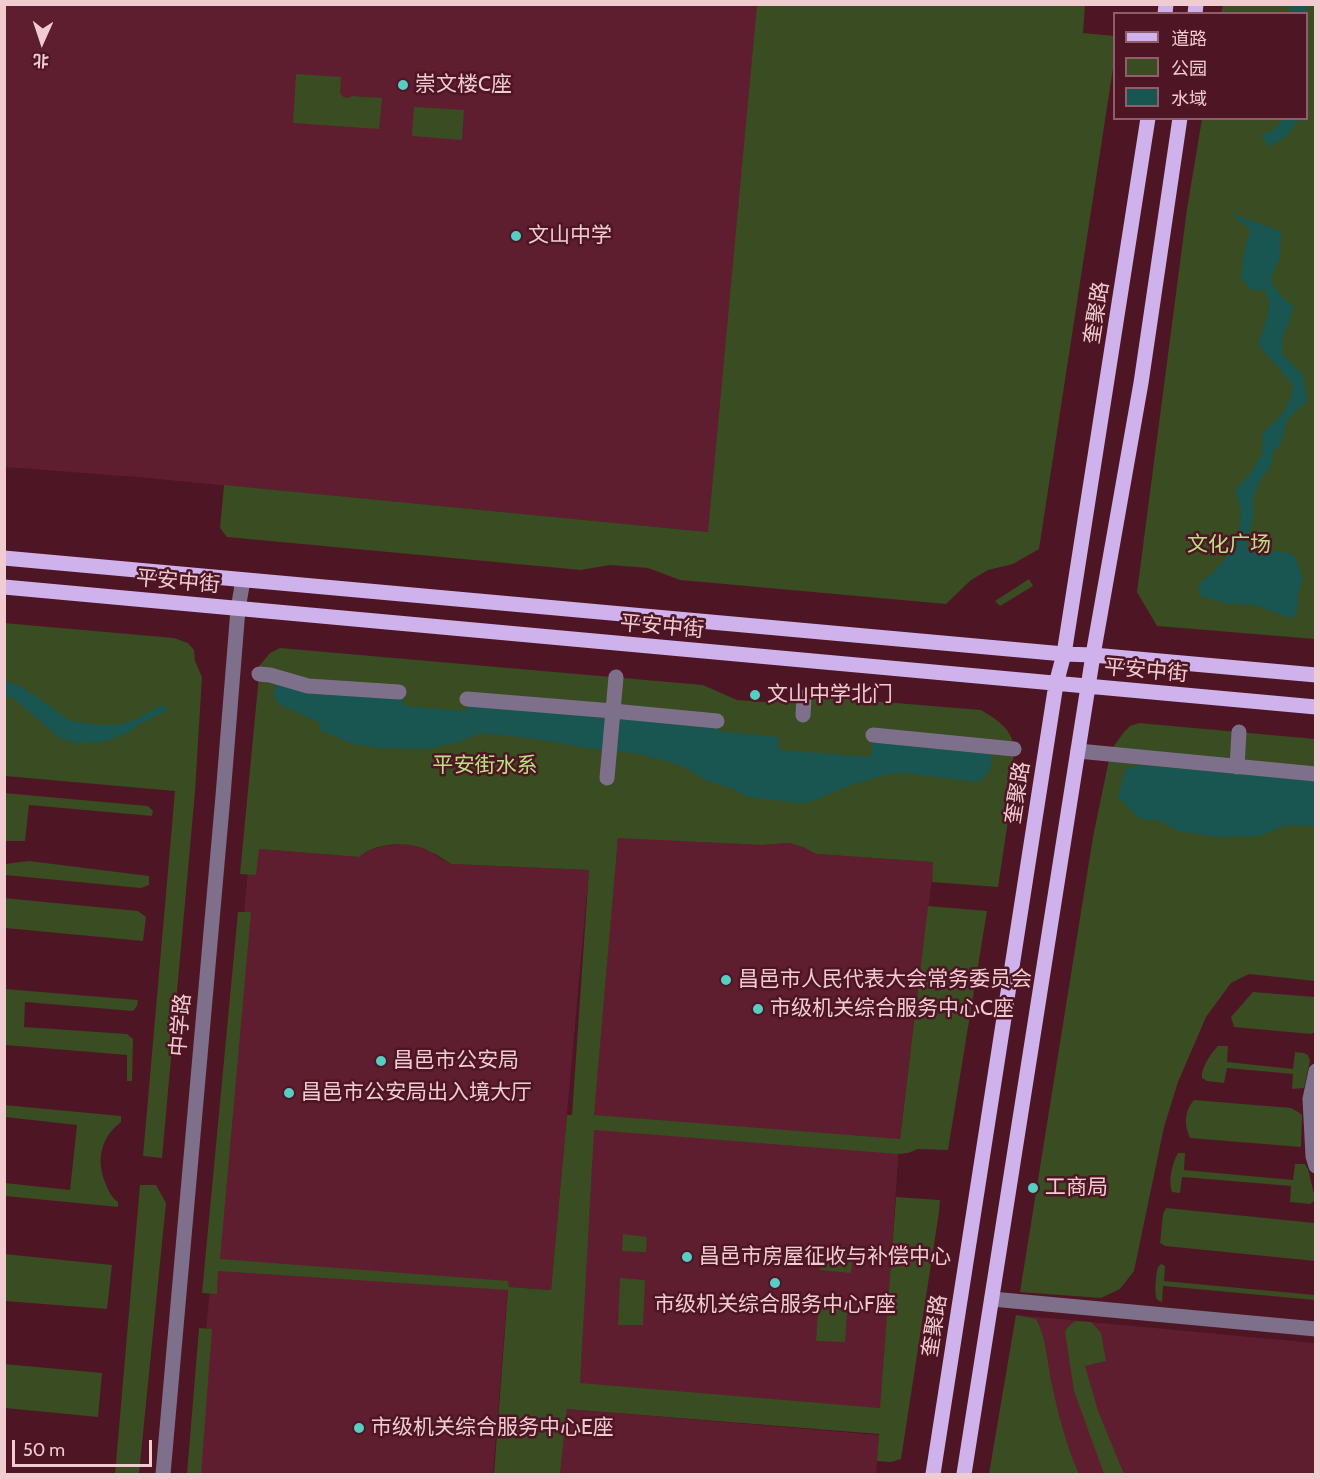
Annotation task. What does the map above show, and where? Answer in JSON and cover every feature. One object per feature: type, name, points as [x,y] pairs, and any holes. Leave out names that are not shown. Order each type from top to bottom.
[{"type":"main road","name":"奎聚路","points":[[933,1474],[1056,684],[1064,654],[1148,120]]},
{"type":"main road","points":[[964,1474],[1093,655],[1141,383],[1180,120]]},
{"type":"main road","name":"平安中街","points":[[4,558],[1316,675]]},
{"type":"main road","name":"平安中街","points":[[4,587],[1316,707]]},
{"type":"street","name":"中学路","points":[[163,1474],[224,796],[238,609],[243,580]]},
{"type":"street","points":[[259,674],[287,679],[308,686],[399,692]]},
{"type":"street","points":[[607,778],[616,677]]},
{"type":"street","points":[[803,715],[804,697]]},
{"type":"street","points":[[467,699],[717,721]]},
{"type":"street","points":[[1237,767],[1239,732]]},
{"type":"street","points":[[873,735],[1014,749]]},
{"type":"street","points":[[1078,752],[1316,774]]},
{"type":"street","points":[[1316,1071],[1310,1099],[1313,1155],[1316,1166]]},
{"type":"street","points":[[992,1299],[1316,1329]]},
{"type":"shaded area","name":"文山中学","points":[[4,5],[1056,5],[988,559],[137,477],[5,467]]},
{"type":"shaded area","points":[[618,837],[762,845],[789,843],[816,854],[934,862],[899,1145],[881,1408],[556,1399],[593,1122]]},
{"type":"shaded area","points":[[401,844],[430,851],[451,864],[589,870],[551,1290],[508,1287],[493,1474],[193,1474],[250,848],[358,857],[370,850]]},
{"type":"shaded area","points":[[1016,1315],[1315,1343],[1315,1474],[989,1474]]},
{"type":"shaded area","points":[[567,1409],[879,1435],[876,1474],[560,1474]]},
{"type":"green space","points":[[757,5],[1085,5],[1083,33],[1113,36],[1113,68],[1039,549],[1013,564],[988,570],[971,580],[946,604],[680,580],[648,568],[610,565],[581,570],[227,537],[220,528],[224,485],[708,532]]},
{"type":"green space","name":"文化广场","points":[[1223,5],[1315,5],[1315,639],[1157,626],[1137,592],[1187,209],[1202,120],[1308,120],[1308,12],[1221,12]]},
{"type":"green space","points":[[296,74],[341,77],[340,92],[345,98],[352,96],[382,98],[379,129],[293,123]]},
{"type":"green space","points":[[414,107],[464,110],[462,140],[412,136]]},
{"type":"green space","points":[[1029,579],[1033,586],[1000,606],[995,601]]},
{"type":"green space","points":[[4,623],[174,638],[188,643],[194,650],[195,661],[202,677],[195,792],[162,1158],[143,1156],[175,791],[5,776]]},
{"type":"green space","name":"平安街水系","points":[[280,648],[703,685],[737,700],[765,702],[810,696],[981,710],[1007,730],[1014,749],[1008,821],[998,887],[932,882],[933,862],[816,854],[789,843],[762,845],[618,838],[594,1115],[900,1139],[928,906],[987,911],[948,1150],[918,1149],[898,1154],[594,1130],[580,1383],[880,1408],[896,1197],[940,1200],[901,1459],[891,1462],[877,1461],[879,1434],[567,1409],[560,1474],[494,1474],[508,1290],[218,1271],[217,1294],[202,1293],[238,912],[251,912],[220,1259],[508,1281],[509,1287],[551,1290],[567,1115],[572,1115],[589,870],[451,864],[417,846],[401,844],[377,847],[359,857],[259,849],[256,875],[240,874],[260,665],[270,653]]},
{"type":"green space","points":[[1139,723],[1315,739],[1315,981],[1249,974],[1231,983],[1206,1017],[1178,1082],[1164,1127],[1134,1271],[1120,1289],[1101,1298],[1020,1292],[1093,837],[1111,750],[1130,726]]},
{"type":"green space","points":[[4,793],[148,806],[153,811],[152,816],[29,805],[25,841],[5,841]]},
{"type":"green space","points":[[29,861],[149,876],[149,885],[141,888],[5,875],[5,864]]},
{"type":"green space","points":[[4,898],[138,911],[146,917],[143,941],[5,928]]},
{"type":"green space","points":[[5,989],[138,1000],[133,1011],[25,1002],[24,1027],[127,1034],[133,1039],[132,1081],[127,1081],[127,1055],[5,1045]]},
{"type":"green space","points":[[1253,992],[1315,997],[1315,1032],[1311,1034],[1234,1027],[1231,1017]]},
{"type":"green space","points":[[1218,1046],[1228,1046],[1227,1062],[1293,1069],[1295,1052],[1304,1053],[1308,1055],[1310,1061],[1304,1088],[1292,1089],[1293,1074],[1227,1068],[1224,1083],[1207,1081],[1202,1078],[1203,1070]]},
{"type":"green space","points":[[1194,1100],[1291,1108],[1302,1115],[1301,1147],[1190,1138],[1186,1118],[1188,1109]]},
{"type":"green space","points":[[4,1105],[121,1116],[121,1122],[105,1142],[101,1157],[102,1174],[110,1193],[118,1202],[118,1207],[5,1196],[5,1183],[70,1190],[77,1125],[5,1117]]},
{"type":"green space","points":[[1178,1153],[1185,1153],[1184,1170],[1293,1180],[1295,1164],[1305,1164],[1314,1201],[1310,1204],[1290,1202],[1291,1186],[1182,1177],[1180,1193],[1172,1192],[1171,1172]]},
{"type":"green space","points":[[140,1185],[156,1185],[166,1203],[139,1474],[115,1474]]},
{"type":"green space","points":[[1166,1208],[1315,1223],[1315,1261],[1165,1246],[1160,1243],[1163,1214]]},
{"type":"green space","points":[[623,1234],[647,1237],[646,1252],[622,1251]]},
{"type":"green space","points":[[821,1251],[853,1254],[851,1273],[820,1270]]},
{"type":"green space","points":[[4,1254],[112,1265],[107,1309],[5,1301]]},
{"type":"green space","points":[[1161,1264],[1165,1266],[1164,1281],[1315,1295],[1315,1300],[1163,1286],[1162,1302],[1157,1299],[1155,1288],[1157,1270]]},
{"type":"green space","points":[[620,1278],[645,1280],[643,1325],[618,1325]]},
{"type":"green space","points":[[819,1298],[848,1300],[845,1342],[816,1341]]},
{"type":"green space","points":[[1016,1315],[1036,1319],[1039,1326],[1060,1417],[1079,1474],[989,1474]]},
{"type":"green space","points":[[1076,1321],[1091,1322],[1101,1333],[1106,1361],[1085,1366],[1098,1411],[1124,1474],[1104,1474],[1074,1391],[1065,1331]]},
{"type":"green space","points":[[199,1328],[212,1329],[201,1474],[187,1474]]},
{"type":"green space","points":[[4,1364],[102,1373],[98,1417],[5,1408]]},
{"type":"water","points":[[1289,5],[1307,5],[1307,12],[1291,12]]},
{"type":"water","points":[[1282,120],[1298,120],[1286,137],[1268,147],[1262,135],[1275,129]]},
{"type":"water","points":[[1229,213],[1281,231],[1280,257],[1270,280],[1281,296],[1294,307],[1282,340],[1282,354],[1303,375],[1307,401],[1287,419],[1280,446],[1273,451],[1271,465],[1260,480],[1253,499],[1253,517],[1246,548],[1285,552],[1295,556],[1303,579],[1298,593],[1297,614],[1290,618],[1255,605],[1229,604],[1200,596],[1199,583],[1213,573],[1229,554],[1239,537],[1241,509],[1235,490],[1249,475],[1262,454],[1263,432],[1284,412],[1293,385],[1258,344],[1268,315],[1269,301],[1265,290],[1251,290],[1241,278],[1250,229]]},
{"type":"water","points":[[5,681],[22,687],[71,721],[119,725],[162,705],[169,710],[139,724],[131,731],[104,742],[75,743],[58,737],[15,699],[5,696]]},
{"type":"water","points":[[276,682],[306,691],[403,699],[404,706],[466,711],[467,704],[716,725],[718,731],[778,737],[779,750],[871,757],[873,741],[992,751],[991,766],[986,776],[977,782],[904,773],[888,774],[848,786],[807,803],[748,797],[733,789],[708,781],[680,765],[640,754],[586,748],[537,739],[481,733],[456,743],[427,749],[378,748],[353,744],[320,730],[320,723],[278,704],[278,700],[274,698]]},
{"type":"water","points":[[1138,765],[1315,780],[1315,826],[1286,825],[1260,836],[1217,837],[1178,831],[1160,821],[1140,819],[1118,797],[1125,770]]},
{"type":"place","name":"崇文楼C座","points":[[403,85]]},
{"type":"place","name":"文山中学","points":[[516,236]]},
{"type":"place","name":"文山中学北门","points":[[755,695]]},
{"type":"place","name":"昌邑市人民代表大会常务委员会","points":[[726,980]]},
{"type":"place","name":"市级机关综合服务中心C座","points":[[758,1009]]},
{"type":"place","name":"昌邑市公安局","points":[[381,1061]]},
{"type":"place","name":"昌邑市公安局出入境大厅","points":[[289,1093]]},
{"type":"place","name":"工商局","points":[[1033,1188]]},
{"type":"place","name":"昌邑市房屋征收与补偿中心","points":[[687,1257]]},
{"type":"place","name":"市级机关综合服务中心F座","points":[[775,1283]]},
{"type":"place","name":"市级机关综合服务中心E座","points":[[359,1428]]}]
